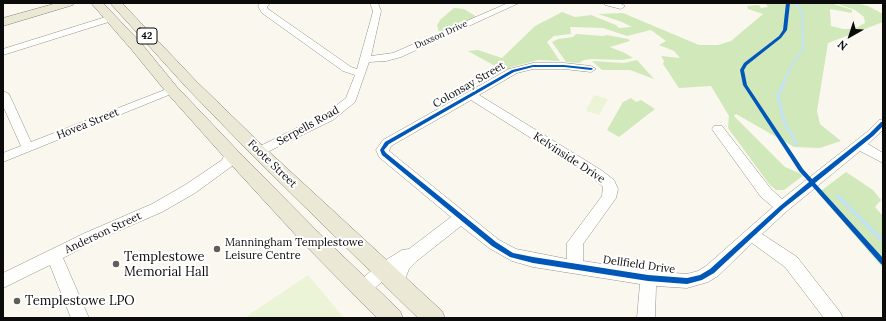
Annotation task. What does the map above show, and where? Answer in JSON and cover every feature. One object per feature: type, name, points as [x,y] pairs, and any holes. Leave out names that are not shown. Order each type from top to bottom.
[{"type":"main road","points":[[3,22],[69,3]]},
{"type":"main road","points":[[77,3],[107,8]]},
{"type":"main road","points":[[3,16],[42,4]]},
{"type":"main road","name":"Foote Street","points":[[107,8],[191,84],[291,183],[434,318]]},
{"type":"main road","name":"Foote Street","points":[[107,8],[172,90],[270,196],[392,318]]},
{"type":"main road","points":[[172,90],[191,84]]},
{"type":"main road","points":[[236,159],[259,152]]},
{"type":"main road","points":[[270,196],[291,183]]},
{"type":"street","points":[[266,3],[262,6],[265,10],[347,69],[361,74]]},
{"type":"street","name":"Serpells Road","points":[[259,152],[339,110],[351,100],[366,60],[376,19],[377,11],[374,3]]},
{"type":"street","name":"Duxson Drive","points":[[366,60],[386,58],[397,55],[515,3]]},
{"type":"street","points":[[608,3],[621,6]]},
{"type":"street","points":[[3,52],[107,8]]},
{"type":"street","name":"Colonsay Street","points":[[387,143],[513,71],[522,68],[548,66],[591,70]]},
{"type":"street","name":"Hovea Street","points":[[3,158],[172,90]]},
{"type":"street","points":[[3,94],[28,148]]},
{"type":"street","name":"Kelvinside Drive","points":[[471,95],[596,173],[608,184],[611,190],[609,198],[575,242],[575,265]]},
{"type":"street","name":"Dellfield Drive","points":[[387,143],[382,150],[386,157],[494,244],[512,255],[533,260],[575,265],[648,278],[687,281],[702,277],[752,235],[782,207],[859,145],[883,123]]},
{"type":"street","points":[[718,128],[766,193],[782,207]]},
{"type":"street","points":[[859,145],[883,159]]},
{"type":"street","name":"Anderson Street","points":[[3,281],[90,237],[157,208],[202,182],[236,159]]},
{"type":"street","points":[[362,289],[390,276],[403,257],[412,255],[461,218]]},
{"type":"street","points":[[752,235],[791,262],[834,318]]},
{"type":"street","points":[[54,255],[80,318]]},
{"type":"street","points":[[646,318],[648,278]]},
{"type":"green space","points":[[765,3],[834,4],[852,10],[852,13],[830,9],[831,26],[843,29],[854,29],[865,23],[864,17],[855,10],[835,3],[856,3],[868,6],[883,14],[883,22],[828,43],[817,111],[820,124],[841,141],[820,148],[794,147],[736,114],[734,116],[785,167],[804,175],[784,190],[776,190],[769,184],[728,128],[729,116],[711,86],[679,88],[663,64],[664,61],[661,56],[680,58],[674,51],[659,45],[666,41],[651,30],[627,36],[603,28],[570,27],[571,34],[554,36],[547,42],[560,61],[538,60],[512,67],[504,71],[468,51],[478,50],[502,58],[535,26],[562,12],[575,17],[591,15],[616,25],[619,28],[632,27],[598,14],[623,13],[699,45],[718,45],[731,41],[763,14],[748,9],[747,6],[759,5],[761,8],[768,7]]},
{"type":"green space","points":[[454,8],[464,9],[477,17],[439,32],[437,25],[441,19]]},
{"type":"green space","points":[[576,34],[607,35],[628,39],[630,41],[610,47],[633,58],[622,60],[592,59],[584,60],[579,63],[566,62],[552,42],[558,39],[573,37]]},
{"type":"green space","points":[[637,60],[654,79],[630,70],[602,70],[592,61],[624,63]]},
{"type":"green space","points":[[594,95],[608,99],[599,115],[586,111]]},
{"type":"green space","points":[[631,98],[636,102],[641,100],[655,109],[619,137],[607,130],[623,102]]},
{"type":"green space","points":[[846,172],[873,190],[881,200],[875,207],[883,216],[883,268],[818,193]]},
{"type":"green space","points":[[308,275],[344,318],[249,318],[247,316]]},
{"type":"waterway","points":[[783,84],[792,65],[803,49],[802,11],[795,3]]},
{"type":"waterway","points":[[784,83],[778,95],[784,122],[797,144]]},
{"type":"waterway","points":[[838,196],[883,241]]},
{"type":"cycle path","points":[[788,3],[785,30],[780,37],[745,64],[742,70],[745,85],[801,170],[883,262]]},
{"type":"cycle path","points":[[591,69],[564,66],[533,66],[513,71],[387,143],[382,150],[384,154],[494,244],[512,255],[533,260],[648,278],[687,281],[702,277],[712,271],[782,207],[871,135],[883,123]]},
{"type":"place","name":"Manningham Templestowe Leisure Centre","points":[[217,249]]},
{"type":"place","name":"Templestowe Memorial Hall","points":[[116,264]]},
{"type":"place","name":"Templestowe LPO","points":[[17,301]]}]
